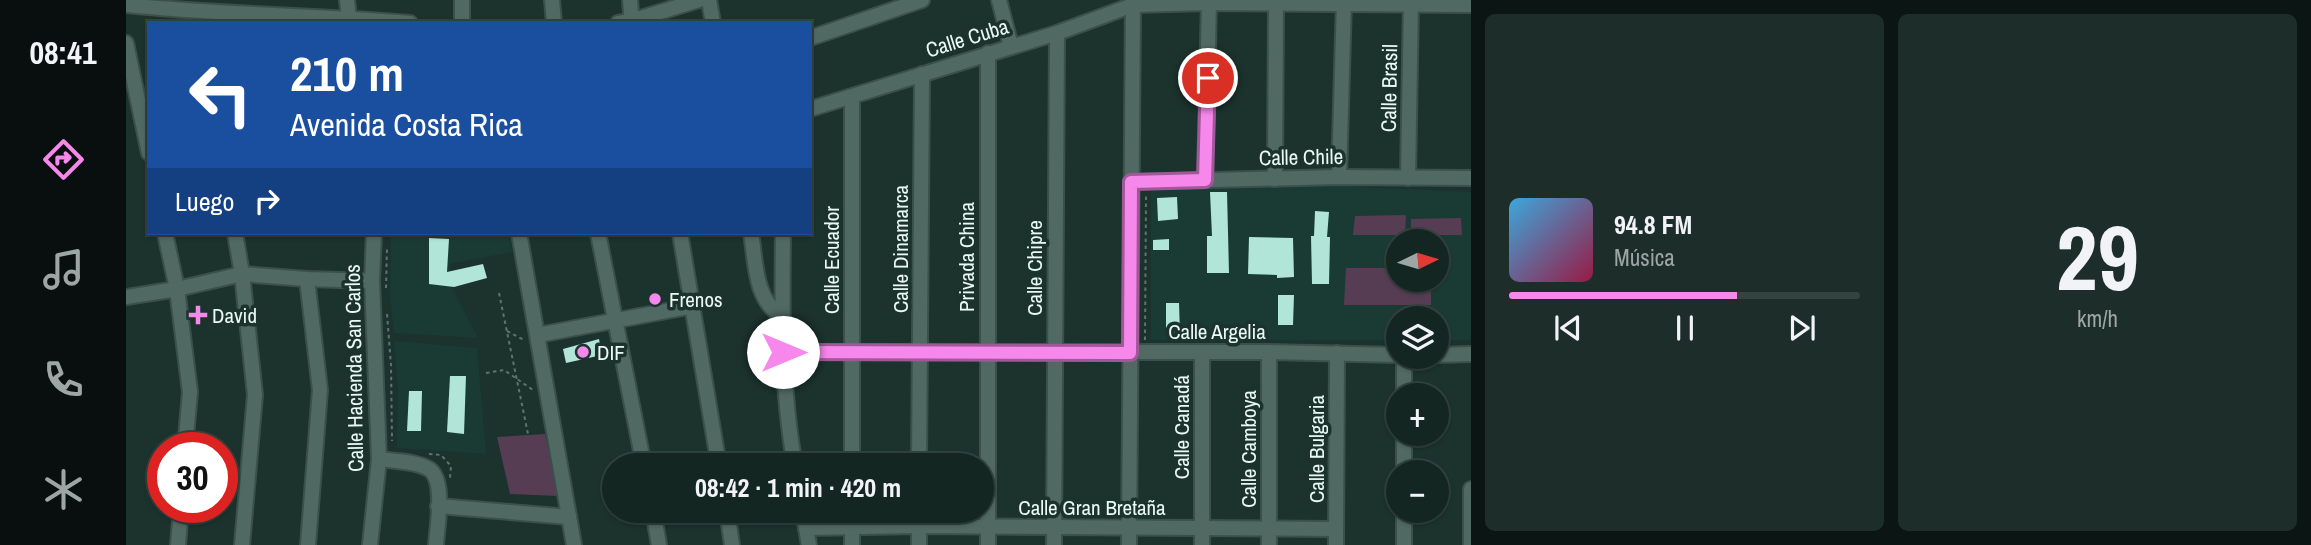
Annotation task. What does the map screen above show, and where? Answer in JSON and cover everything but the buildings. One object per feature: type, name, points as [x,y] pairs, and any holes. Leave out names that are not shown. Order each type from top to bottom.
[{"type":"street","points":[[269,0],[272,16]]},
{"type":"street","points":[[341,20],[346,0]]},
{"type":"street","points":[[462,0],[462,21]]},
{"type":"street","points":[[552,0],[554,21]]},
{"type":"street","points":[[627,21],[630,0]]},
{"type":"street","points":[[630,21],[699,0]]},
{"type":"street","points":[[709,0],[713,21]]},
{"type":"street","points":[[999,0],[1011,46]]},
{"type":"street","points":[[812,37],[915,1]]},
{"type":"street","points":[[1205,180],[1209,1]]},
{"type":"street","name":"Calle Cuba","points":[[812,108],[1056,33],[1133,3],[1209,1],[1471,5]]},
{"type":"street","points":[[1275,179],[1276,2]]},
{"type":"street","points":[[1339,177],[1344,2]]},
{"type":"street","points":[[1129,545],[1133,3]]},
{"type":"street","name":"Calle Brasil","points":[[1408,178],[1411,3]]},
{"type":"street","points":[[126,5],[192,12],[372,21]]},
{"type":"street","name":"Calle Chipre","points":[[1054,545],[1056,33]]},
{"type":"street","points":[[126,43],[147,143]]},
{"type":"street","name":"Privada China","points":[[988,53],[988,545]]},
{"type":"street","name":"Calle Dinamarca","points":[[919,453],[922,74]]},
{"type":"street","name":"Calle Ecuador","points":[[852,97],[852,453]]},
{"type":"street","name":"Calle Chile","points":[[1131,182],[1339,177],[1471,178]]},
{"type":"street","points":[[165,235],[177,289],[190,392],[186,432]]},
{"type":"street","points":[[235,235],[255,395],[242,545]]},
{"type":"street","name":"Calle Hacienda San Carlos","points":[[370,545],[379,459],[372,281],[373,235]]},
{"type":"street","points":[[519,235],[574,545]]},
{"type":"street","points":[[598,235],[642,453]]},
{"type":"street","points":[[680,235],[717,453]]},
{"type":"street","points":[[751,235],[764,300],[771,310],[782,316]]},
{"type":"street","points":[[783,235],[783,352],[793,453]]},
{"type":"street","points":[[126,297],[242,274],[372,281]]},
{"type":"street","points":[[307,279],[320,390],[308,545]]},
{"type":"street","points":[[538,335],[693,306]]},
{"type":"street","name":"Calle Argelia","points":[[783,352],[1337,352],[1386,354]]},
{"type":"street","name":"Calle Canadá","points":[[1202,352],[1202,545]]},
{"type":"street","name":"Calle Camboya","points":[[1269,352],[1269,545]]},
{"type":"street","name":"Calle Bulgaria","points":[[1336,545],[1337,352]]},
{"type":"street","points":[[1449,355],[1471,354]]},
{"type":"street","points":[[379,459],[419,465],[436,475],[439,485],[436,545]]},
{"type":"street","points":[[1471,489],[1471,545]]},
{"type":"street","points":[[438,506],[569,516]]},
{"type":"street","points":[[178,545],[180,523]]},
{"type":"street","points":[[655,523],[659,545]]},
{"type":"street","points":[[729,523],[732,545]]},
{"type":"street","points":[[805,523],[808,545]]},
{"type":"street","points":[[852,523],[852,545]]},
{"type":"street","points":[[1404,523],[1404,545]]},
{"type":"street","points":[[919,526],[919,545]]},
{"type":"street","name":"Calle Gran Bretaña","points":[[806,528],[919,526],[1336,530]]},
{"type":"path","points":[[1145,344],[1146,188]]},
{"type":"path","points":[[385,298],[387,246]]},
{"type":"path","points":[[499,293],[528,433]]},
{"type":"path","points":[[387,311],[392,440]]},
{"type":"path","points":[[507,330],[524,341]]},
{"type":"path","points":[[485,373],[504,370],[534,391]]},
{"type":"path","points":[[429,454],[441,455],[451,466],[450,488]]},
{"type":"shaded area","points":[[1336,186],[1471,192],[1471,340],[1449,340],[1449,306],[1386,306],[1386,340],[1151,340],[1151,191]]},
{"type":"shaded area","points":[[1406,215],[1405,229],[1386,229],[1386,235],[1353,235],[1355,216]]},
{"type":"shaded area","points":[[1461,218],[1462,235],[1449,235],[1449,229],[1411,229],[1411,219]]},
{"type":"shaded area","points":[[391,235],[509,235],[512,252],[450,264],[450,284],[478,338],[394,333],[390,296]]},
{"type":"shaded area","points":[[1346,268],[1386,268],[1386,292],[1431,292],[1431,305],[1344,305]]},
{"type":"shaded area","points":[[394,341],[477,348],[486,454],[397,448],[398,387]]},
{"type":"shaded area","points":[[545,434],[558,496],[510,494],[497,437]]},
{"type":"place","name":"Frenos","points":[[655,299]]},
{"type":"place","name":"David","points":[[198,315]]},
{"type":"place","name":"DIF","points":[[583,352]]},
{"type":"route","points":[[783,352],[1130,353],[1131,182],[1205,180],[1208,78]]}]
